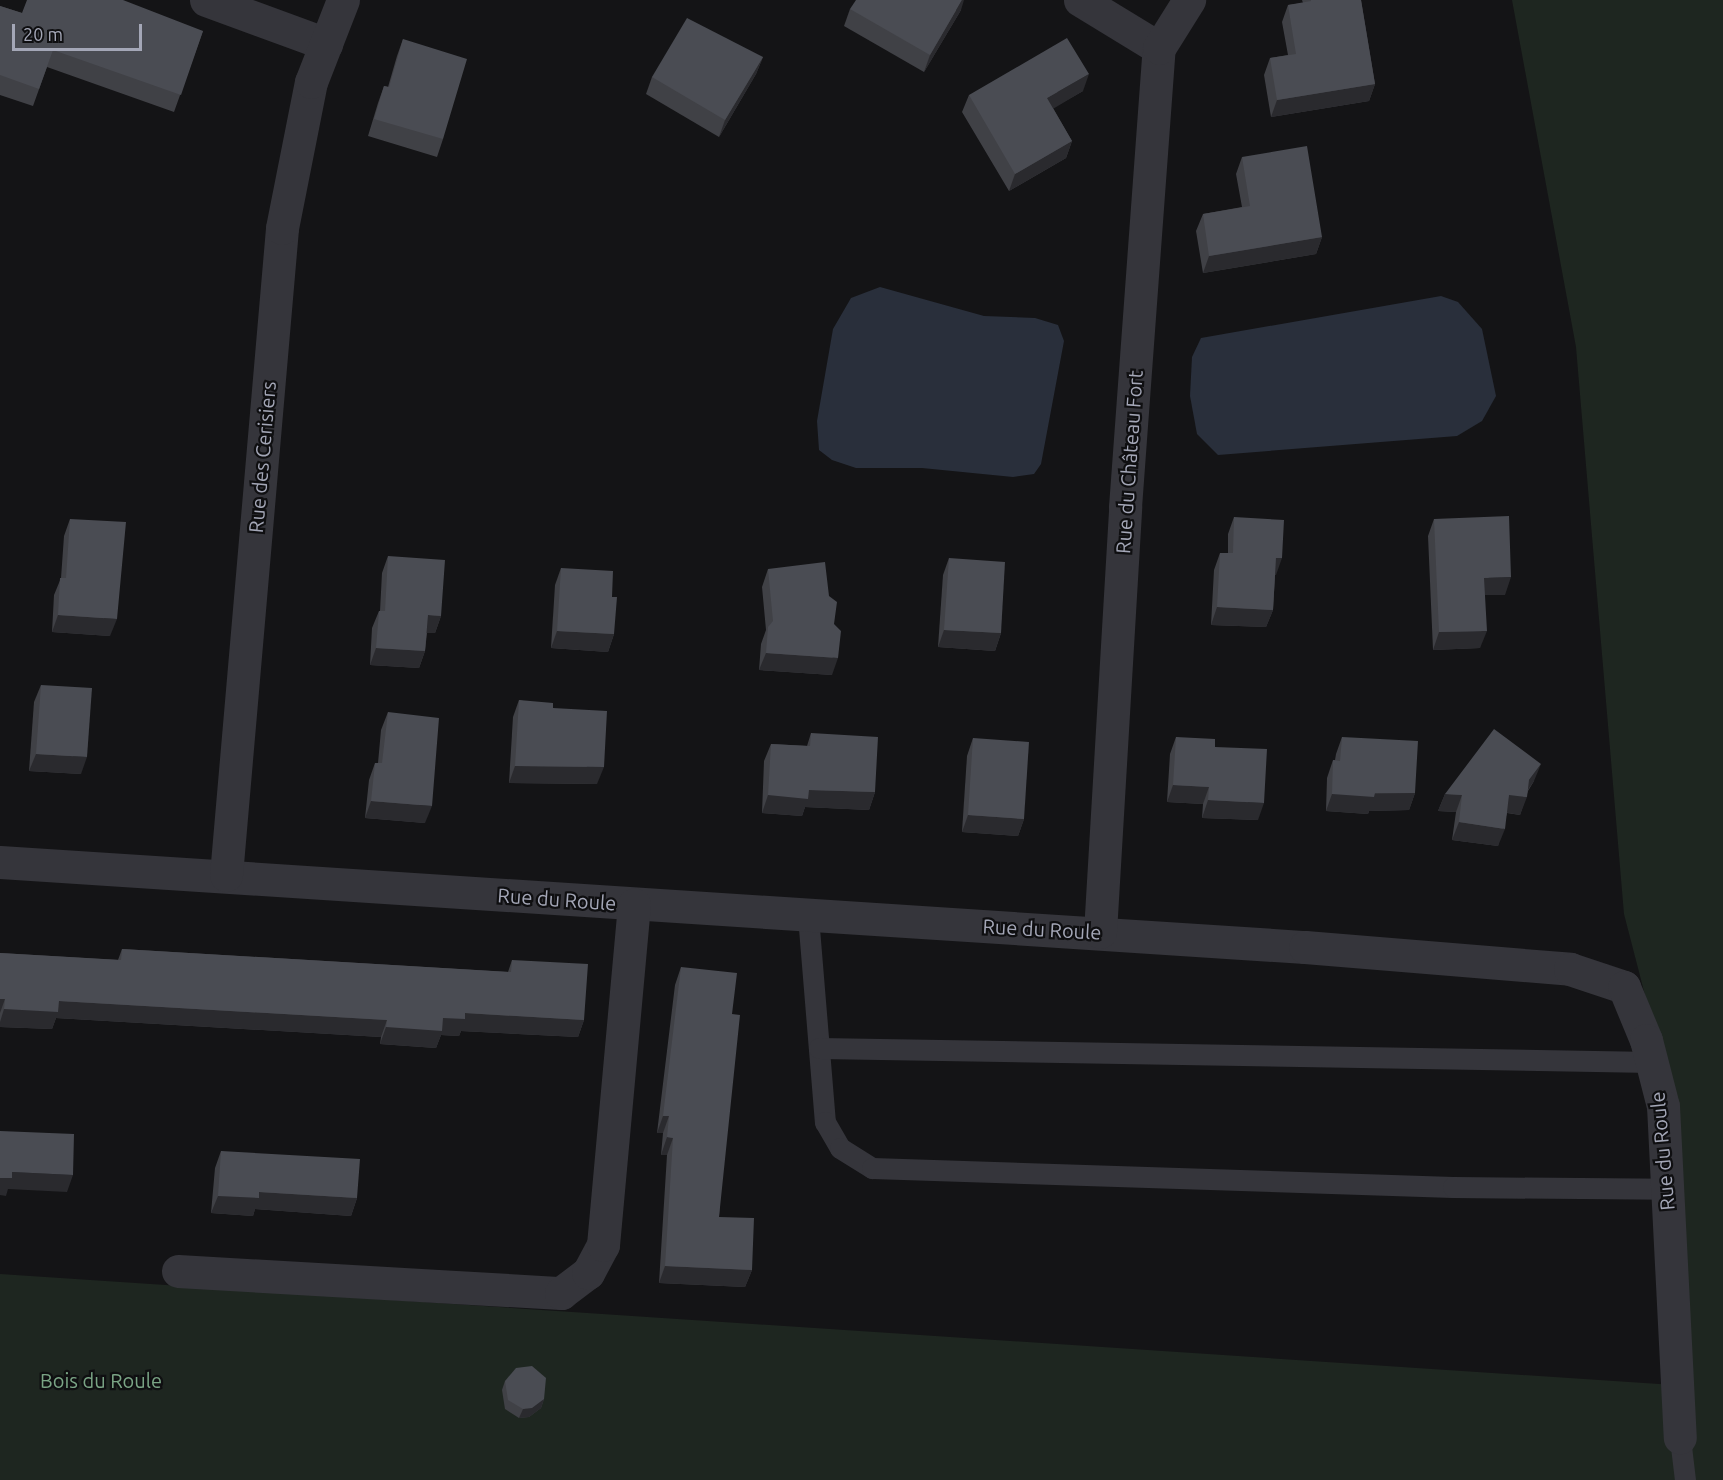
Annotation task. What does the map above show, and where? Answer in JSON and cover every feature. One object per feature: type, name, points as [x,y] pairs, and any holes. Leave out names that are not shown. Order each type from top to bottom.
[{"type":"street","points":[[206,0],[326,44]]},
{"type":"street","name":"Rue des Cerisiers","points":[[226,875],[282,228],[311,82],[343,0]]},
{"type":"street","points":[[1080,0],[1159,48]]},
{"type":"street","name":"Rue du Château Fort","points":[[1100,932],[1125,507],[1159,48],[1189,0]]},
{"type":"street","name":"Rue du Roule","points":[[0,862],[226,875],[808,916],[1100,932],[1570,969],[1624,987],[1652,1062],[1663,1106],[1680,1438]]},
{"type":"street","points":[[178,1271],[561,1293],[588,1273],[603,1245],[634,904]]},
{"type":"lane","points":[[808,916],[825,1122],[840,1148],[872,1168],[1454,1187],[1666,1189]]},
{"type":"lane","points":[[819,1048],[1652,1062]]},
{"type":"lane","points":[[1680,1438],[1685,1480]]},
{"type":"green space","name":"Bois du Roule","points":[[1512,0],[1723,0],[1723,1480],[0,1480],[0,1274],[1689,1386],[1680,1130],[1624,914],[1576,347]]},
{"type":"water","points":[[880,287],[984,316],[1035,318],[1058,325],[1064,341],[1041,464],[1034,474],[1013,477],[922,468],[856,468],[832,460],[819,450],[817,421],[833,329],[851,298]]},
{"type":"water","points":[[1441,296],[1458,302],[1482,329],[1496,396],[1482,421],[1457,436],[1218,455],[1197,434],[1190,396],[1192,357],[1201,338]]},
{"type":"building","points":[[27,0],[123,0],[203,31],[181,95],[53,50],[39,89],[0,75],[0,6],[22,13]]},
{"type":"building","points":[[856,0],[962,0],[930,55],[850,9]]},
{"type":"building","points":[[1311,0],[1361,0],[1375,84],[1277,100],[1270,58],[1296,54],[1288,5]]},
{"type":"building","points":[[687,18],[763,57],[725,120],[652,77]]},
{"type":"building","points":[[1067,38],[1089,74],[1047,98],[1072,141],[1015,174],[969,95]]},
{"type":"building","points":[[403,39],[467,59],[443,139],[374,119],[384,86],[389,87]]},
{"type":"building","points":[[1307,146],[1322,237],[1209,256],[1203,214],[1250,206],[1242,157]]},
{"type":"building","points":[[1509,516],[1511,577],[1484,578],[1487,631],[1439,632],[1434,519]]},
{"type":"building","points":[[1234,517],[1284,520],[1282,558],[1276,558],[1273,610],[1217,607],[1220,553],[1233,553]]},
{"type":"building","points":[[70,519],[126,522],[117,619],[58,615],[60,578],[66,578]]},
{"type":"building","points":[[388,556],[445,560],[441,616],[428,615],[425,651],[376,648],[379,611],[385,611]]},
{"type":"building","points":[[949,558],[1005,562],[1001,633],[944,630]]},
{"type":"building","points":[[825,562],[829,596],[837,602],[834,624],[841,631],[838,658],[766,653],[768,627],[773,621],[768,569]]},
{"type":"building","points":[[561,568],[613,571],[612,597],[617,597],[614,634],[557,631]]},
{"type":"building","points":[[41,685],[92,688],[87,757],[36,754]]},
{"type":"building","points":[[519,700],[553,703],[553,708],[607,711],[604,767],[515,766]]},
{"type":"building","points":[[388,712],[439,718],[432,806],[371,801],[375,763],[382,763]]},
{"type":"building","points":[[1494,729],[1541,764],[1529,780],[1527,797],[1509,795],[1505,829],[1459,822],[1462,795],[1445,794]]},
{"type":"building","points":[[811,733],[878,737],[875,792],[809,790],[808,799],[768,795],[771,744],[810,746]]},
{"type":"building","points":[[1176,737],[1215,739],[1215,747],[1267,749],[1264,803],[1208,800],[1209,787],[1173,785]]},
{"type":"building","points":[[1342,737],[1418,741],[1415,793],[1375,793],[1374,797],[1332,794],[1333,760],[1340,761]]},
{"type":"building","points":[[973,738],[1029,742],[1024,819],[968,815]]},
{"type":"building","points":[[122,949],[511,972],[512,960],[588,964],[584,1020],[465,1013],[465,1019],[443,1018],[442,1031],[386,1027],[387,1020],[59,1001],[58,1012],[4,1009],[5,999],[0,999],[0,953],[121,960]]},
{"type":"building","points":[[681,967],[737,973],[732,1014],[740,1015],[719,1217],[754,1218],[752,1270],[665,1266],[673,1138],[667,1137],[669,1116],[663,1116]]},
{"type":"building","points":[[0,1131],[74,1134],[73,1175],[12,1172],[12,1178],[0,1178]]},
{"type":"building","points":[[221,1151],[360,1159],[357,1198],[259,1192],[259,1198],[218,1196]]},
{"type":"building","points":[[532,1366],[546,1378],[544,1399],[532,1408],[523,1409],[508,1400],[505,1381],[516,1368]]}]
